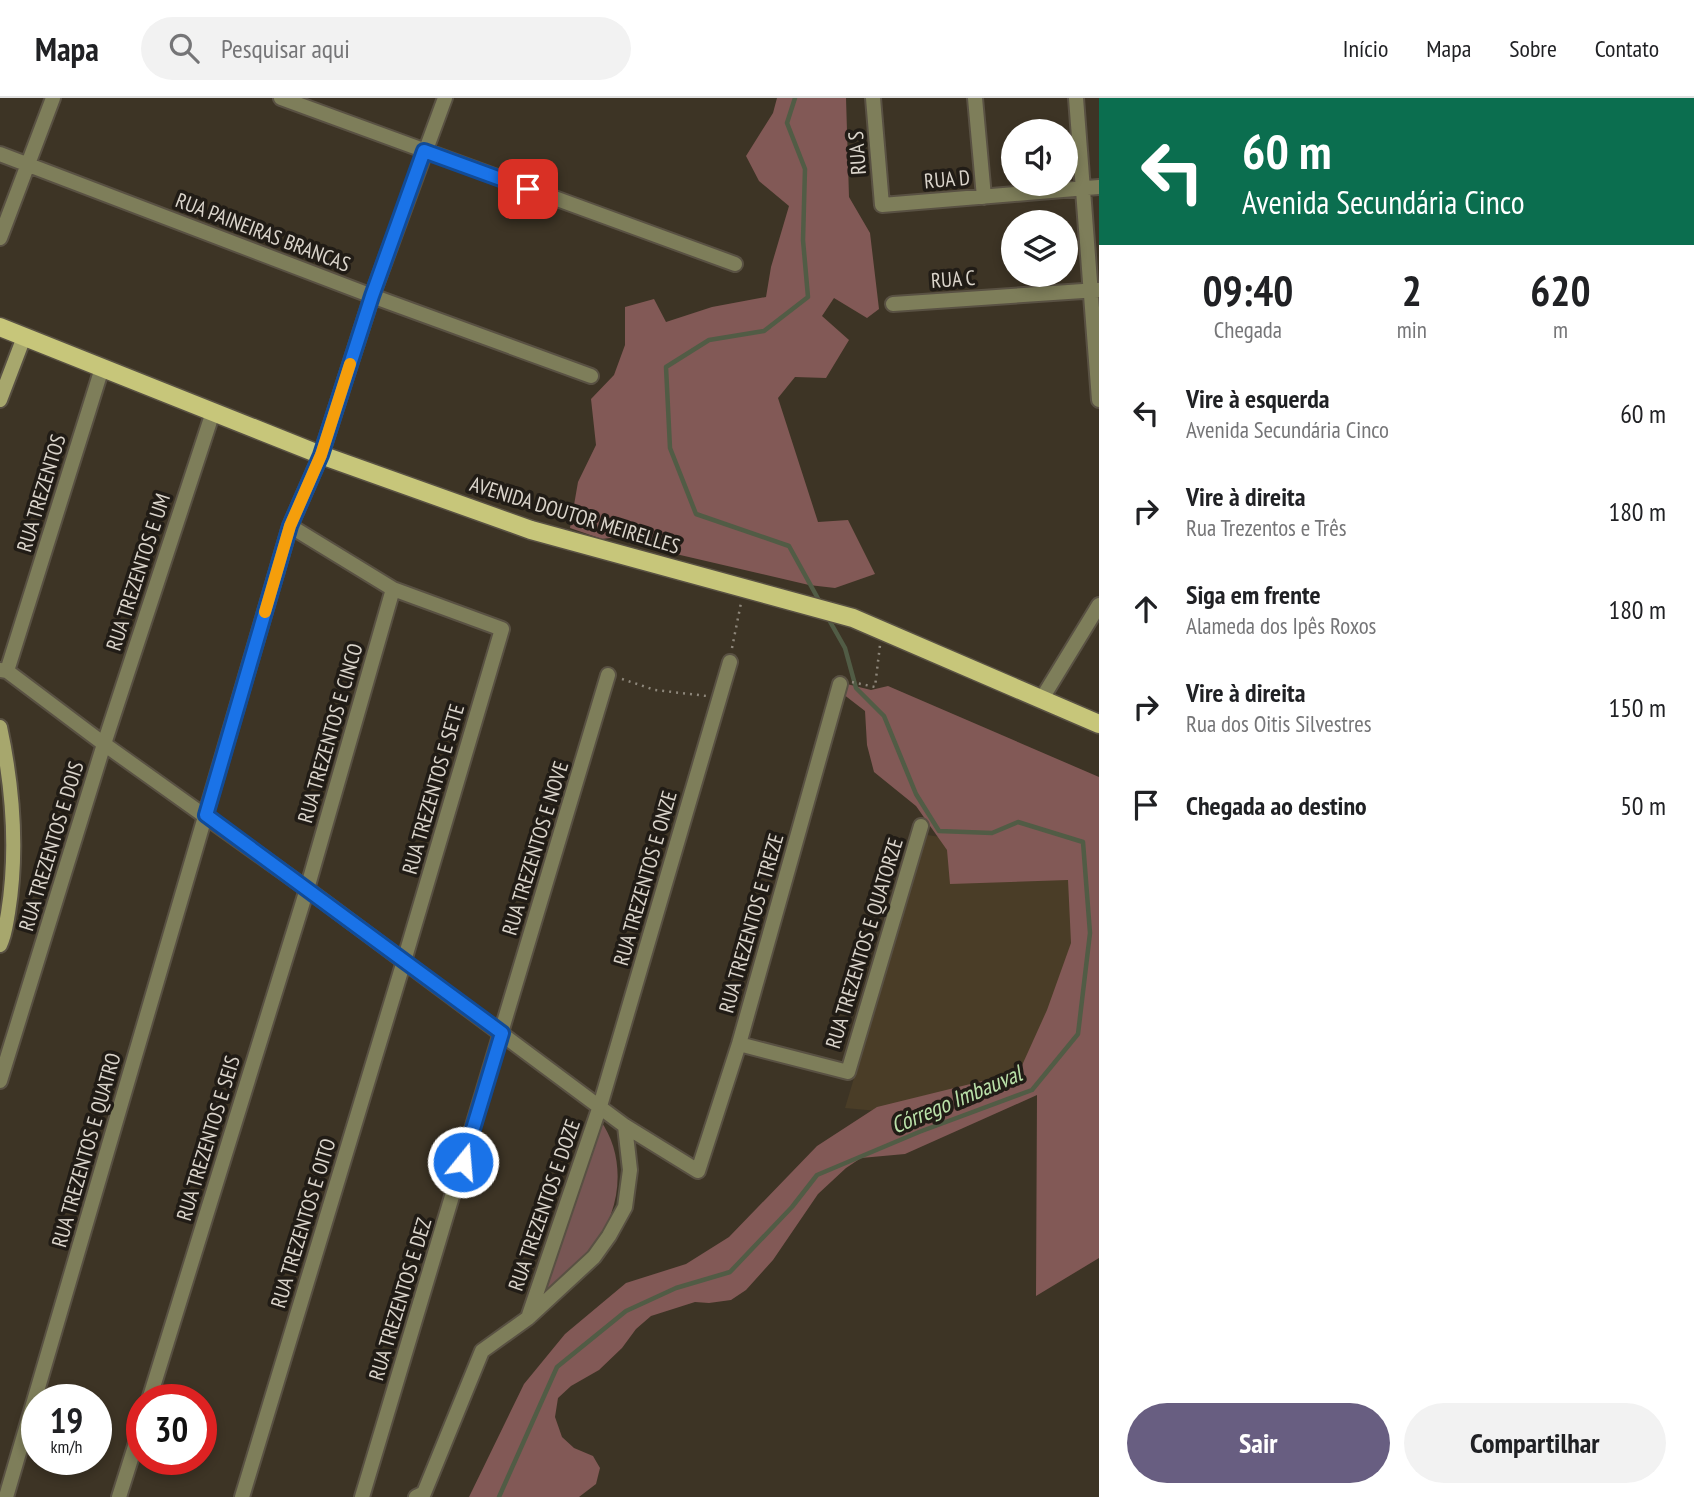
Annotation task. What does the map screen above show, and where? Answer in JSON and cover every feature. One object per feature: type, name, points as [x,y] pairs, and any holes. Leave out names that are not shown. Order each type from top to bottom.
[{"type":"main road","name":"AVENIDA DOUTOR MEIRELLES","points":[[0,327],[321,455],[531,530],[853,618],[1099,724]]},
{"type":"street","points":[[0,238],[53,98]]},
{"type":"street","points":[[281,98],[736,264]]},
{"type":"street","name":"RUA TREZENTOS E QUATRO","points":[[6,1497],[290,526],[321,455],[372,296],[445,98]]},
{"type":"street","name":"RUA S","points":[[873,98],[882,205]]},
{"type":"street","points":[[975,98],[984,197]]},
{"type":"street","points":[[1076,98],[1095,290],[1099,400]]},
{"type":"street","name":"RUA PAINEIRAS BRANCAS","points":[[0,154],[372,296],[591,376]]},
{"type":"street","name":"RUA D","points":[[882,205],[1099,187]]},
{"type":"street","name":"RUA C","points":[[893,304],[1095,290]]},
{"type":"street","points":[[0,400],[24,337]]},
{"type":"street","name":"RUA TREZENTOS","points":[[4,670],[102,368]]},
{"type":"street","name":"RUA TREZENTOS E UM","points":[[104,744],[212,412]]},
{"type":"street","points":[[290,526],[393,589]]},
{"type":"street","name":"RUA TREZENTOS E SETE","points":[[393,589],[502,628],[404,961]]},
{"type":"street","name":"RUA TREZENTOS E CINCO","points":[[307,888],[393,589]]},
{"type":"street","points":[[1041,699],[1099,605]]},
{"type":"street","name":"RUA TREZENTOS E ONZE","points":[[600,1106],[730,662]]},
{"type":"street","points":[[4,670],[307,888],[625,1126],[630,1170],[625,1207],[609,1236],[594,1257],[527,1318],[482,1351],[425,1493],[416,1497]]},
{"type":"street","name":"RUA TREZENTOS E NOVE","points":[[502,1033],[608,675]]},
{"type":"street","name":"RUA TREZENTOS E TREZE","points":[[625,1126],[698,1171],[739,1044],[844,683]]},
{"type":"street","points":[[0,727],[11,795],[13,830],[13,881],[0,945]]},
{"type":"street","name":"RUA TREZENTOS E DOIS","points":[[0,1081],[104,744]]},
{"type":"street","name":"RUA TREZENTOS E QUATORZE","points":[[739,1044],[848,1072],[921,826]]},
{"type":"street","name":"RUA TREZENTOS E SEIS","points":[[154,1384],[307,888]]},
{"type":"street","name":"RUA TREZENTOS E OITO","points":[[242,1497],[404,961]]},
{"type":"street","name":"RUA TREZENTOS E DEZ","points":[[362,1497],[502,1033]]},
{"type":"street","name":"RUA TREZENTOS E DOZE","points":[[527,1318],[600,1106]]},
{"type":"street","points":[[119,1497],[126,1475]]},
{"type":"path","points":[[730,662],[744,587]]},
{"type":"path","points":[[844,683],[875,687],[882,631]]},
{"type":"path","points":[[608,675],[655,690],[720,698]]},
{"type":"shaded area","points":[[777,98],[846,98],[849,197],[870,233],[879,309],[867,318],[834,298],[822,316],[849,340],[826,378],[795,377],[778,398],[818,522],[848,520],[875,574],[835,588],[809,585],[663,551],[633,535],[602,539],[570,528],[578,482],[596,445],[591,399],[614,375],[625,345],[625,307],[654,299],[666,322],[712,307],[766,297],[771,267],[789,206],[759,181],[746,156],[773,113]]},
{"type":"shaded area","points":[[847,684],[871,690],[888,686],[1099,777],[1099,1258],[1036,1296],[1037,1095],[905,1154],[861,1158],[818,1194],[773,1260],[746,1290],[731,1300],[695,1302],[651,1316],[599,1370],[571,1386],[558,1398],[555,1417],[562,1437],[574,1448],[593,1456],[600,1468],[596,1484],[579,1497],[469,1497],[524,1384],[565,1334],[626,1283],[686,1264],[729,1237],[817,1146],[877,1107],[1019,1072],[1047,1010],[1071,943],[1068,880],[950,884],[947,850],[916,806],[874,772],[867,745],[865,711],[843,694],[843,686]]},
{"type":"shaded area","points":[[927,835],[1077,857],[1082,943],[1019,1081],[889,1112],[845,1108]]},
{"type":"shaded area","points":[[600,1120],[609,1135],[617,1167],[615,1201],[610,1218],[592,1247],[540,1295]]},
{"type":"waterway","name":"Córrego Imbauval","points":[[795,98],[787,123],[805,169],[803,240],[808,297],[764,331],[709,340],[666,367],[670,448],[696,514],[789,546],[821,604]]},
{"type":"waterway","name":"Córrego Imbauval","points":[[499,1497],[557,1367],[626,1311],[676,1288],[730,1272],[792,1207],[817,1175],[919,1132],[1032,1090],[1078,1034],[1090,933],[1083,842],[1018,822],[992,833],[939,831],[916,794],[884,716],[856,688],[845,648],[828,618]]},
{"type":"slow traffic","points":[[265,612],[290,526],[321,455],[350,364]]},
{"type":"route","points":[[463,1162],[502,1033],[206,815],[290,526],[321,455],[372,296],[424,151],[528,189]]}]
